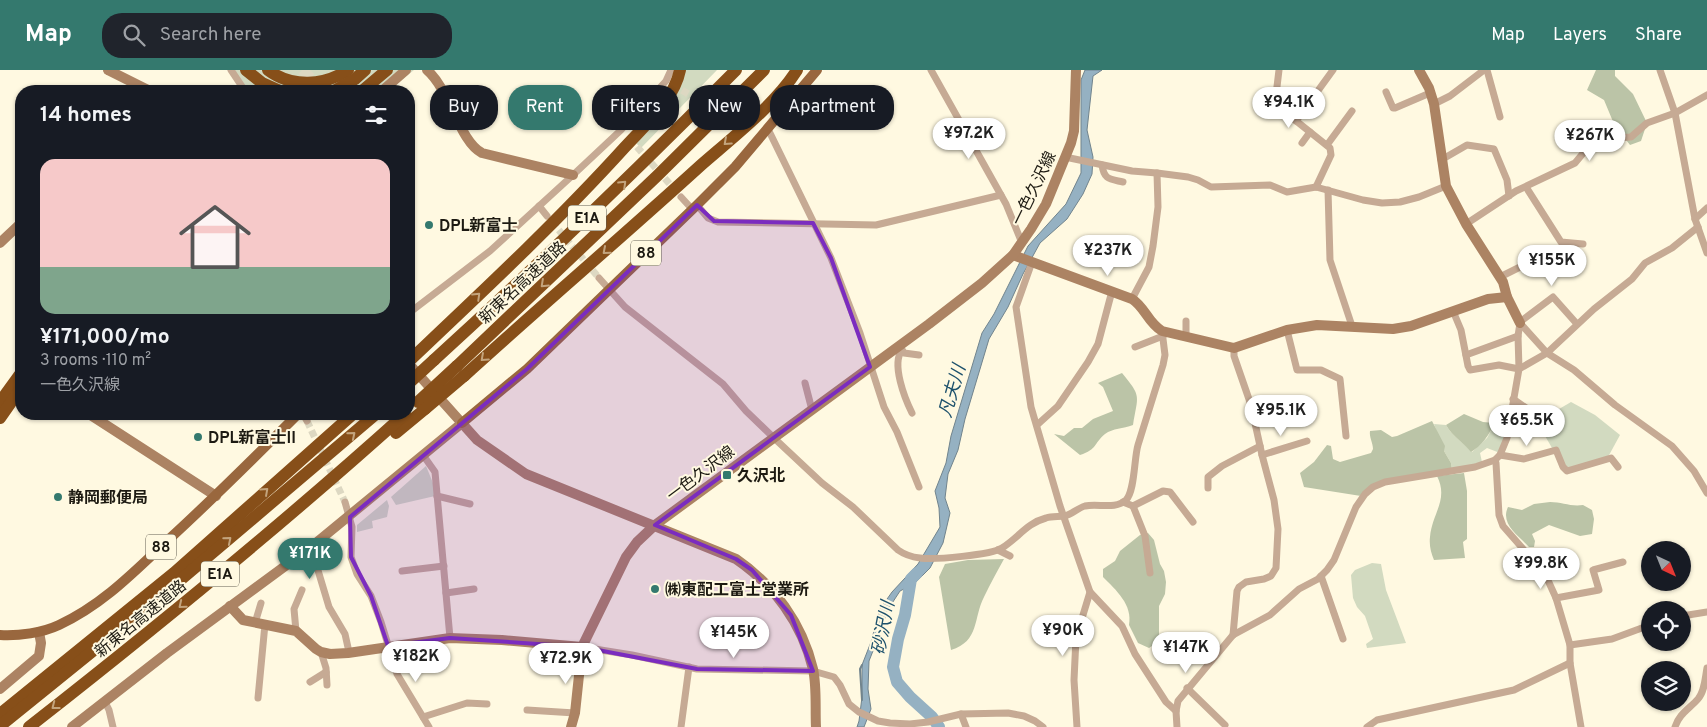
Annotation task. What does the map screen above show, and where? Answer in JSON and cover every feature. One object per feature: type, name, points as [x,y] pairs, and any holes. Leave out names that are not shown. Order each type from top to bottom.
[{"type":"highway","points":[[246,70],[266,85]]},
{"type":"highway","points":[[268,70],[286,80],[315,82],[326,81],[348,70]]},
{"type":"highway","points":[[281,70],[300,76],[324,75],[336,70]]},
{"type":"highway","points":[[345,85],[356,79],[365,70]]},
{"type":"highway","points":[[369,85],[387,70]]},
{"type":"highway","points":[[415,356],[606,168],[669,96],[680,70]]},
{"type":"highway","name":"新東名高速道路","points":[[415,377],[639,168],[736,70]]},
{"type":"highway","name":"新東名高速道路","points":[[417,407],[460,371],[562,267],[764,70]]},
{"type":"highway","points":[[460,371],[526,320],[638,223],[783,90],[797,70]]},
{"type":"highway","points":[[0,402],[15,381]]},
{"type":"highway","points":[[0,418],[15,397]]},
{"type":"highway","points":[[0,714],[174,573],[346,420]]},
{"type":"highway","name":"新東名高速道路","points":[[0,726],[178,582],[369,420]]},
{"type":"highway","name":"新東名高速道路","points":[[29,727],[164,620],[263,538],[398,420]]},
{"type":"highway","name":"新東名高速道路","points":[[263,538],[344,476],[403,420]]},
{"type":"main road","name":"88","points":[[462,423],[527,369],[735,167],[817,70]]},
{"type":"main road","name":"88","points":[[0,635],[39,632],[58,626],[98,603],[127,579],[216,496],[292,420]]},
{"type":"street","points":[[108,70],[138,85]]},
{"type":"street","points":[[231,70],[241,85]]},
{"type":"street","points":[[389,85],[406,70]]},
{"type":"street","points":[[427,70],[440,84],[475,149],[482,153],[573,175]]},
{"type":"street","points":[[665,85],[668,82],[671,70]]},
{"type":"street","points":[[931,70],[1001,195],[1022,243]]},
{"type":"street","name":"一色久沢線","points":[[582,647],[626,557],[637,542],[655,525],[870,367],[901,348],[1016,256],[1046,204],[1074,131],[1076,70]]},
{"type":"street","points":[[1279,70],[1275,102],[1330,148],[1331,155],[1316,186]]},
{"type":"street","points":[[1296,121],[1333,70]]},
{"type":"street","points":[[1419,70],[1434,104],[1441,160],[1446,186],[1451,199],[1500,278],[1520,322],[1547,353],[1574,370],[1615,405],[1672,446],[1694,471],[1707,493]]},
{"type":"street","points":[[1434,104],[1450,96],[1486,70],[1500,117]]},
{"type":"street","points":[[1660,70],[1675,113],[1696,219],[1707,253]]},
{"type":"street","points":[[1386,92],[1393,108],[1430,94]]},
{"type":"street","points":[[1466,224],[1526,186],[1575,163],[1590,145],[1616,138],[1631,137],[1647,123],[1675,113],[1707,94]]},
{"type":"street","points":[[1327,145],[1352,111]]},
{"type":"street","points":[[415,308],[490,251],[621,130],[628,137]]},
{"type":"street","points":[[1302,142],[1310,132]]},
{"type":"street","points":[[762,133],[831,258],[860,333],[884,407],[897,432],[919,487]]},
{"type":"street","points":[[1441,160],[1467,145],[1494,148],[1507,180],[1509,196]]},
{"type":"street","points":[[1065,158],[1132,171],[1157,172],[1188,177],[1211,187],[1270,185],[1287,192],[1316,186],[1364,200],[1382,203],[1400,202],[1419,197],[1446,186]]},
{"type":"street","points":[[1100,164],[1106,177],[1123,182]]},
{"type":"street","points":[[1132,299],[1150,260],[1158,207],[1157,172]]},
{"type":"street","points":[[1526,186],[1561,242],[1583,244]]},
{"type":"street","points":[[1328,190],[1330,260],[1352,326]]},
{"type":"street","points":[[681,197],[714,221],[882,224],[1001,195]]},
{"type":"street","points":[[539,206],[547,216]]},
{"type":"street","points":[[1696,219],[1707,208]]},
{"type":"street","points":[[1452,311],[1461,330],[1470,370],[1499,365],[1519,369],[1547,353],[1577,324],[1632,279],[1645,263],[1672,248],[1698,227]]},
{"type":"street","points":[[0,243],[15,229]]},
{"type":"street","points":[[1016,256],[1132,299],[1137,302],[1154,326],[1162,333],[1186,336],[1234,348],[1287,330],[1317,325],[1393,329],[1411,326],[1433,320],[1452,311],[1488,299],[1507,297]]},
{"type":"street","points":[[1032,262],[1016,307],[1031,407],[1064,516],[1090,592],[1122,626],[1135,654],[1166,702],[1176,711]]},
{"type":"street","points":[[1500,278],[1528,263],[1535,264]]},
{"type":"street","points":[[599,278],[625,307],[722,384],[774,438],[898,550],[906,555],[920,558],[934,559],[998,550],[1030,524],[1051,516],[1064,516],[1092,505],[1110,506],[1123,502],[1128,498],[1132,487],[1134,457],[1163,365],[1162,333]]},
{"type":"street","points":[[1037,425],[1058,406],[1088,362],[1098,344],[1112,291]]},
{"type":"street","points":[[1577,324],[1553,297],[1520,322],[1518,336],[1519,369],[1507,438],[1496,464],[1499,515],[1503,526],[1541,566],[1556,598],[1570,645],[1570,663],[1581,727]]},
{"type":"street","points":[[1186,321],[1186,336]]},
{"type":"street","points":[[1287,330],[1297,370],[1321,370],[1340,379],[1346,436]]},
{"type":"street","points":[[1135,348],[1162,333]]},
{"type":"street","points":[[1466,355],[1518,336]]},
{"type":"street","points":[[901,348],[904,353],[919,355]]},
{"type":"street","points":[[901,348],[898,363],[900,380],[905,400],[912,413]]},
{"type":"street","points":[[1233,635],[1239,587],[1246,582],[1271,576],[1276,568],[1278,529],[1274,500],[1251,405],[1234,356],[1234,348]]},
{"type":"street","points":[[415,365],[477,440],[526,474],[736,559],[752,570],[781,600],[800,634],[813,671],[816,727]]},
{"type":"street","points":[[806,383],[812,410]]},
{"type":"street","points":[[1513,399],[1530,410],[1538,422]]},
{"type":"street","points":[[98,420],[216,496]]},
{"type":"street","points":[[72,727],[350,517],[462,423]]},
{"type":"street","points":[[1262,454],[1307,441]]},
{"type":"street","points":[[1208,488],[1208,477],[1222,466],[1260,446]]},
{"type":"street","points":[[1177,727],[1176,711],[1178,701],[1187,688],[1233,635],[1270,615],[1299,590],[1321,576],[1334,560],[1356,507],[1364,494],[1373,487],[1385,482],[1475,467],[1497,458],[1524,459],[1556,450],[1567,472],[1611,458],[1618,467]]},
{"type":"street","points":[[423,455],[435,472],[450,638]]},
{"type":"street","points":[[1133,506],[1162,491],[1170,492],[1193,522]]},
{"type":"street","points":[[437,496],[470,504]]},
{"type":"street","points":[[344,502],[352,527],[351,557],[357,574],[378,613],[397,674],[428,727]]},
{"type":"street","points":[[1123,502],[1133,506],[1145,536],[1150,573]]},
{"type":"street","points":[[311,547],[329,607],[345,634],[349,652]]},
{"type":"street","points":[[998,550],[1010,556]]},
{"type":"street","points":[[1556,598],[1598,590],[1593,570],[1623,562]]},
{"type":"street","points":[[402,571],[444,566]]},
{"type":"street","points":[[1321,576],[1343,639]]},
{"type":"street","points":[[446,593],[474,589]]},
{"type":"street","points":[[296,632],[294,609],[302,590]]},
{"type":"street","points":[[1077,727],[1074,680],[1076,638],[1090,592]]},
{"type":"street","points":[[258,698],[261,603]]},
{"type":"street","points":[[230,606],[243,620],[296,632],[322,652],[330,654],[450,638],[502,640],[582,647],[632,655],[697,669],[813,671],[834,678],[840,685],[849,704],[859,712],[890,723],[910,724],[928,722],[961,714],[1008,714],[1024,716],[1043,727]]},
{"type":"street","points":[[1691,615],[1707,612]]},
{"type":"street","points":[[1570,645],[1612,639],[1641,628]]},
{"type":"street","points":[[0,689],[39,656],[41,643],[39,632]]},
{"type":"street","points":[[571,727],[575,714],[582,647]]},
{"type":"street","points":[[322,652],[327,685]]},
{"type":"street","points":[[1367,727],[1377,720],[1514,690],[1570,663]]},
{"type":"street","points":[[681,727],[689,668]]},
{"type":"street","points":[[1675,727],[1677,720],[1699,698],[1704,689],[1707,668]]},
{"type":"street","points":[[310,682],[326,672]]},
{"type":"street","points":[[1187,688],[1225,725]]},
{"type":"street","points":[[105,702],[110,710],[113,727]]},
{"type":"street","points":[[423,717],[467,703],[487,704]]},
{"type":"street","points":[[527,710],[575,714]]},
{"type":"street","points":[[961,714],[966,727]]},
{"type":"highlighted area","points":[[697,205],[714,221],[813,223],[831,258],[870,367],[655,525],[736,559],[752,570],[791,615],[813,671],[697,669],[582,647],[450,638],[388,646],[371,596],[351,557],[350,517],[527,369]]},
{"type":"green space","points":[[228,70],[414,70],[395,85],[239,85]]},
{"type":"green space","points":[[686,70],[717,70],[702,85],[689,85],[689,99],[679,109],[679,85]]},
{"type":"green space","points":[[1596,70],[1615,70],[1615,76],[1633,94],[1647,123],[1641,141],[1630,145],[1614,124],[1604,100],[1587,90]]},
{"type":"green space","points":[[646,130],[659,130],[641,148],[634,141]]},
{"type":"green space","points":[[1122,373],[1136,392],[1137,402],[1133,425],[1108,432],[1093,448],[1080,455],[1054,434],[1064,436],[1074,428],[1082,428],[1093,419],[1113,411],[1103,387],[1098,383]]},
{"type":"green space","points":[[1571,402],[1595,415],[1620,435],[1608,457],[1577,469],[1563,467],[1537,422]]},
{"type":"green space","points":[[1464,414],[1483,422],[1494,423],[1485,440],[1471,452],[1446,425]]},
{"type":"green space","points":[[1432,421],[1445,446],[1444,451],[1451,463],[1452,470],[1386,482],[1361,496],[1304,487],[1300,473],[1314,462],[1327,445],[1331,446],[1333,459],[1340,462],[1371,453],[1373,449],[1370,431],[1381,430],[1392,437]]},
{"type":"green space","points":[[1495,423],[1507,424],[1500,453],[1487,448],[1480,453],[1482,462],[1452,470],[1451,463],[1444,451],[1434,424],[1446,425],[1472,452],[1487,438]]},
{"type":"green space","points":[[426,466],[433,483],[435,496],[396,505],[391,497]]},
{"type":"green space","points":[[1464,473],[1467,491],[1467,539],[1463,542],[1465,558],[1434,560],[1430,549],[1431,528],[1441,500],[1437,476]]},
{"type":"green space","points":[[387,500],[389,506],[387,517],[372,521],[373,528],[357,532],[357,525]]},
{"type":"green space","points":[[1550,502],[1583,505],[1592,510],[1594,519],[1592,534],[1580,536],[1549,525],[1532,534],[1535,541],[1534,547],[1529,547],[1515,534],[1508,524],[1506,513],[1508,507],[1522,510],[1534,504]]},
{"type":"green space","points":[[1148,533],[1154,540],[1166,582],[1165,594],[1159,606],[1159,641],[1149,648],[1138,643],[1129,625],[1130,618],[1126,604],[1103,577],[1103,569],[1115,561],[1120,551],[1140,535]]},
{"type":"green space","points":[[1004,559],[984,597],[971,635],[967,641],[951,650],[939,577],[945,564],[968,560]]},
{"type":"green space","points":[[1372,563],[1381,564],[1386,590],[1406,643],[1367,648],[1366,644],[1373,639],[1365,616],[1357,607],[1353,598],[1351,575],[1355,570]]},
{"type":"water","points":[[1085,70],[1102,70],[1093,76],[1087,130],[1093,157],[1092,174],[1083,194],[1067,219],[1040,243],[1008,307],[989,339],[965,419],[958,450],[948,474],[945,498],[950,513],[943,543],[930,568],[914,584],[900,591],[887,611],[869,661],[868,689],[871,709],[864,727],[857,727],[862,697],[862,665],[871,642],[880,609],[892,592],[918,564],[940,527],[939,508],[935,491],[946,463],[951,436],[982,333],[994,314],[1028,246],[1066,204],[1081,173],[1081,80]]},
{"type":"waterway","name":"砂沢川","points":[[917,573],[911,579],[893,667],[897,682],[932,717],[939,727]]},
{"type":"waterway","name":"凡夫川","points":[[862,665],[860,669],[862,700]]},
{"type":"tunnel","points":[[296,85],[310,70]]},
{"type":"tunnel","points":[[679,89],[689,94]]},
{"type":"tunnel","points":[[630,139],[676,191]]},
{"type":"tunnel","points":[[552,222],[599,278]]},
{"type":"tunnel","points":[[307,421],[345,502]]},
{"type":"place","name":"DPL新富士","points":[[429,225]]},
{"type":"place","name":"DPL新富士II","points":[[198,437]]},
{"type":"place","name":"久沢北","points":[[727,475]]},
{"type":"place","name":"静岡郵便局","points":[[58,497]]},
{"type":"place","name":"㈱東配工富士営業所","points":[[655,589]]}]
